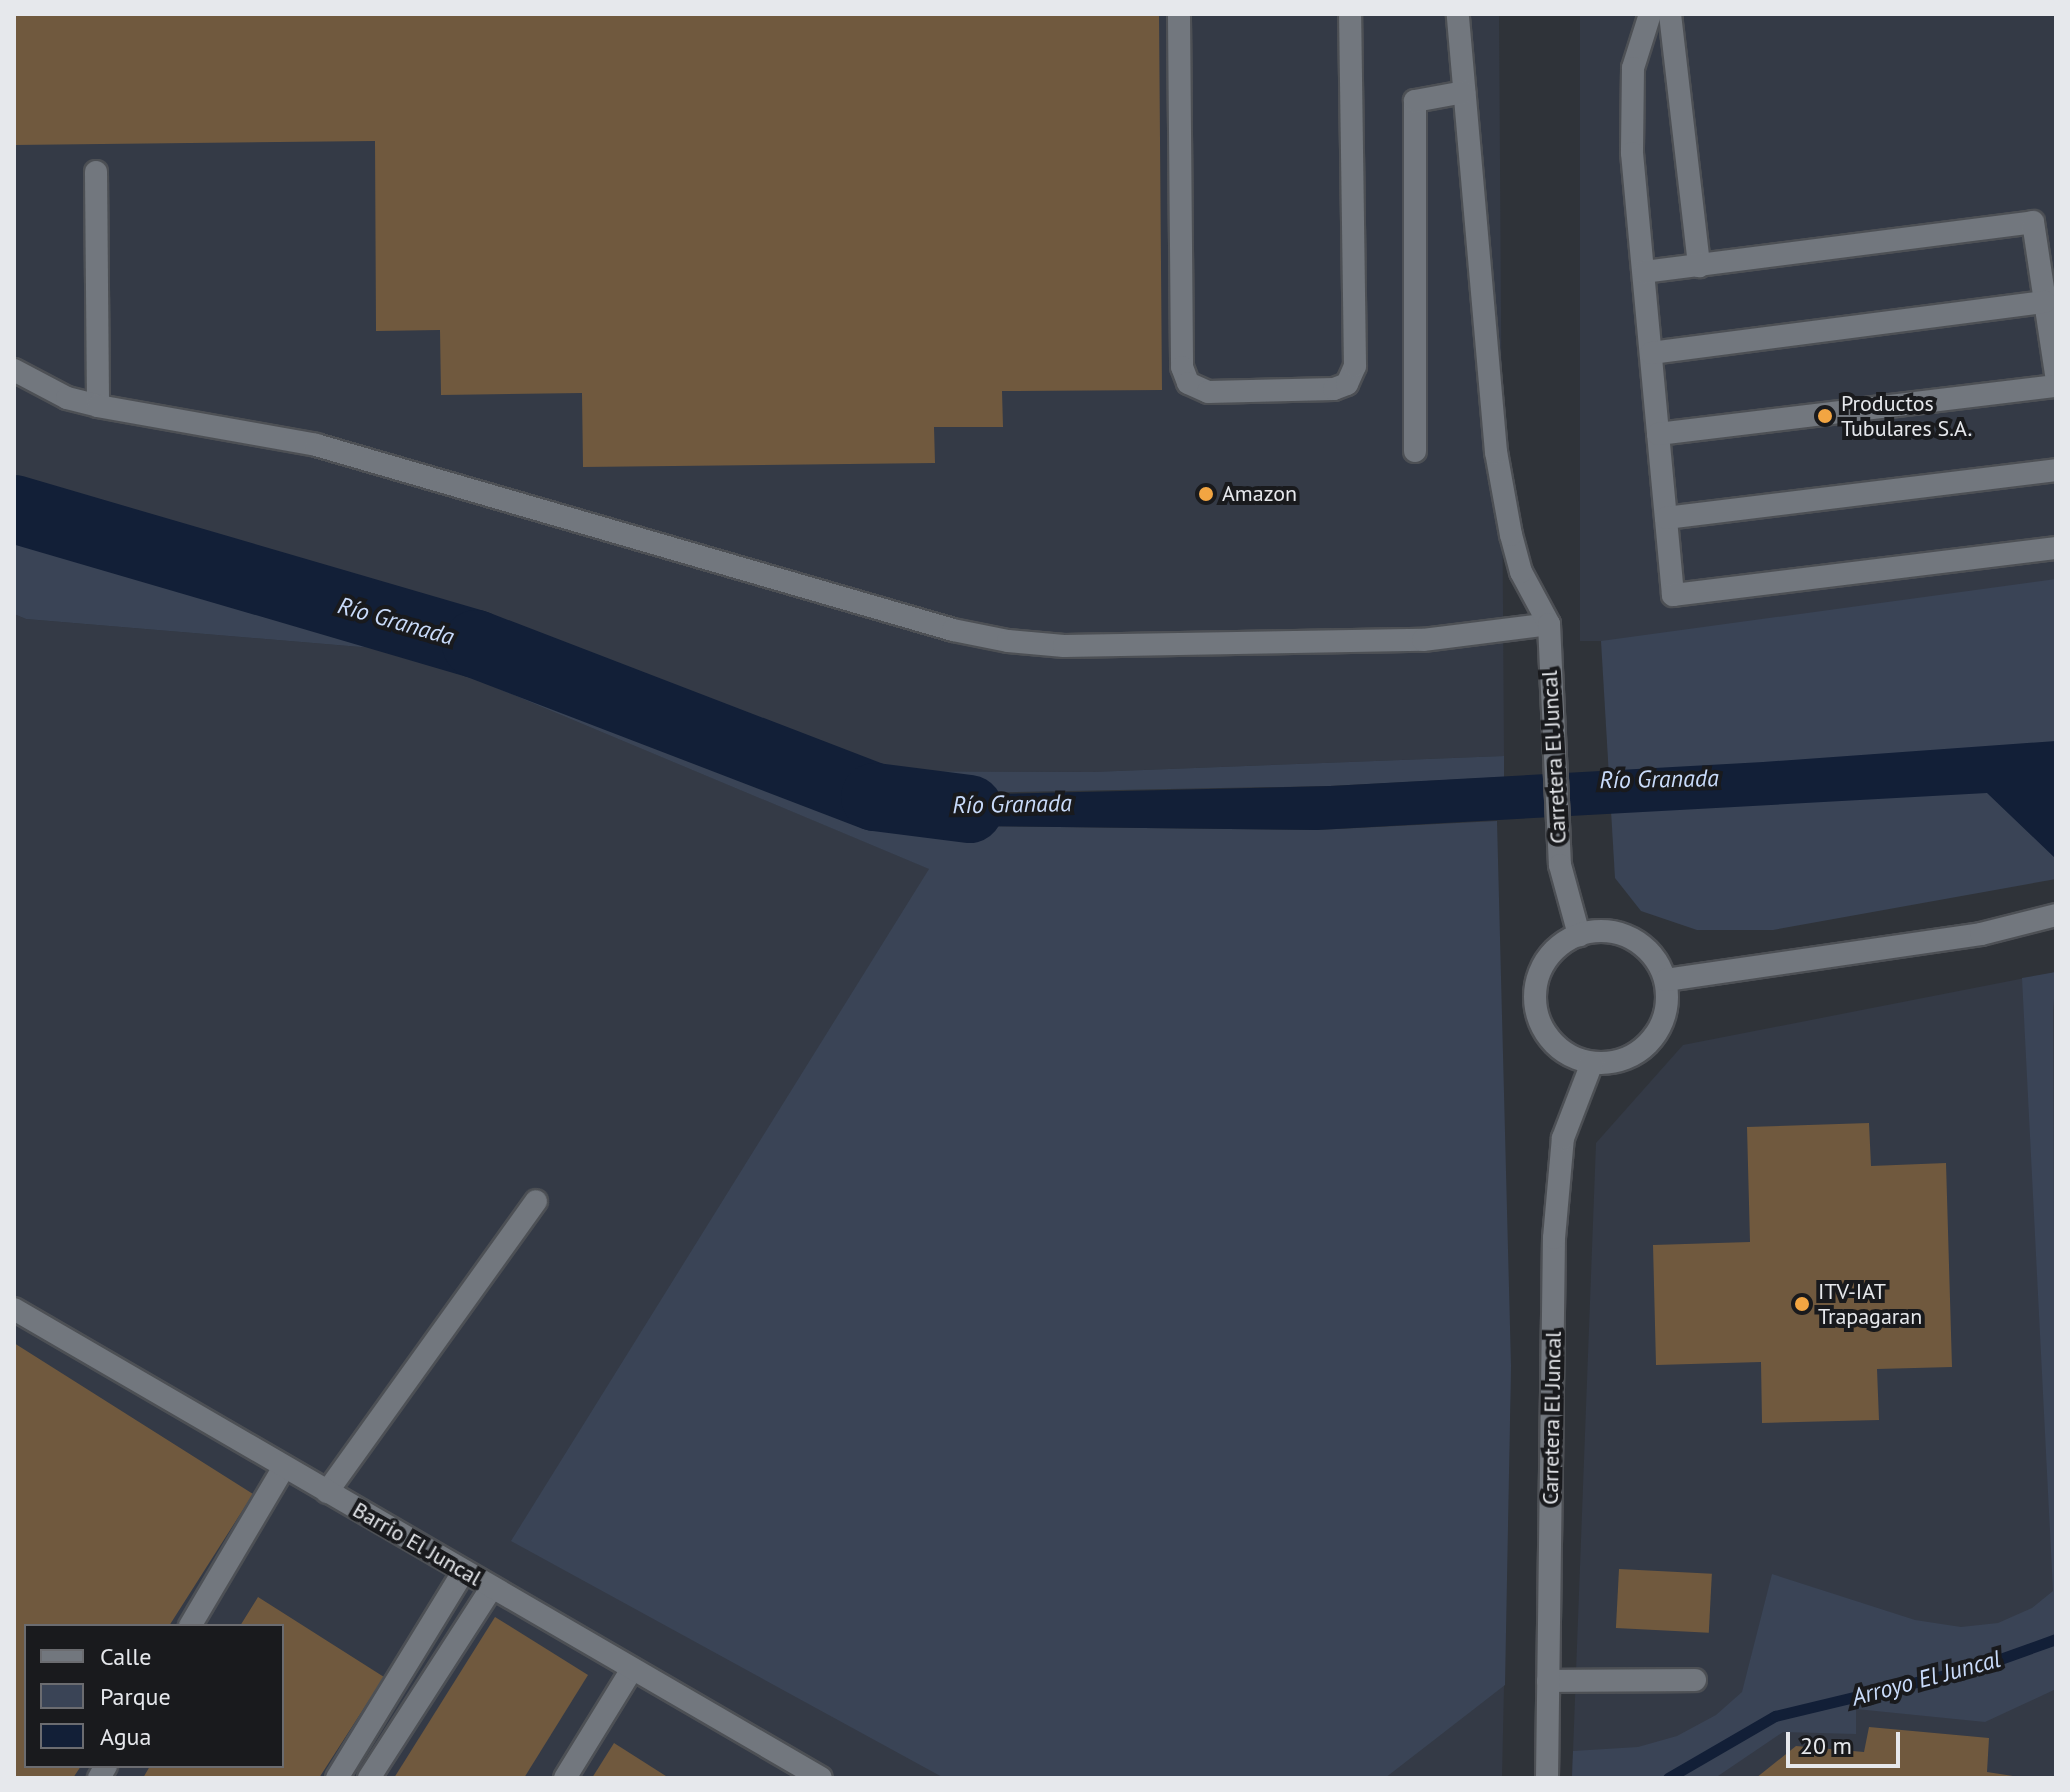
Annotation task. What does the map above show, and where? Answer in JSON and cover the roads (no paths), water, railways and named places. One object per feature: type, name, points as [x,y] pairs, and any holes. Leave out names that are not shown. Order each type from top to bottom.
[{"type":"street","points":[[1179,17],[1182,367],[1188,383],[1208,392],[1334,389],[1347,384],[1355,366],[1350,14]]},
{"type":"street","points":[[14,370],[54,392],[98,406],[316,445],[953,630],[1008,641],[1064,646],[1423,640],[1549,624],[1521,572],[1496,452],[1458,14]]},
{"type":"street","points":[[1650,14],[1633,68],[1632,153],[1673,595],[2056,548]]},
{"type":"street","points":[[1670,14],[1699,266]]},
{"type":"street","points":[[1415,451],[1415,101],[1464,92]]},
{"type":"street","points":[[96,172],[98,406]]},
{"type":"street","points":[[1644,272],[2033,222],[2056,374]]},
{"type":"street","points":[[1651,353],[2045,302]]},
{"type":"street","points":[[1658,434],[2056,386]]},
{"type":"street","points":[[1666,518],[2056,470]]},
{"type":"street","name":"Carretera El Juncal","points":[[1549,624],[1560,865],[1579,935]]},
{"type":"street","points":[[1666,980],[1981,934],[2056,915]]},
{"type":"street","points":[[1600,931],[1622,934],[1642,943],[1656,960],[1666,980],[1668,1001],[1663,1023],[1651,1041],[1635,1055],[1614,1063],[1592,1063],[1571,1057],[1553,1043],[1541,1025],[1535,1004],[1536,982],[1545,962],[1559,946],[1579,935],[1600,931]]},
{"type":"street","name":"Carretera El Juncal","points":[[1547,1778],[1554,1238],[1563,1138],[1592,1063]]},
{"type":"street","points":[[327,1492],[536,1201]]},
{"type":"street","name":"Barrio El Juncal","points":[[14,1309],[821,1778]]},
{"type":"street","points":[[191,1624],[284,1467]]},
{"type":"street","points":[[337,1778],[464,1571]]},
{"type":"street","points":[[369,1778],[492,1587]]},
{"type":"street","points":[[565,1778],[632,1669]]},
{"type":"street","points":[[1548,1681],[1695,1680]]},
{"type":"water","points":[[2056,741],[2056,859],[1987,793],[1317,830],[971,826],[875,797],[1330,786],[1763,762]]},
{"type":"waterway","name":"Río Granada","points":[[14,509],[476,644],[875,797],[969,809]]},
{"type":"waterway","name":"Arroyo El Juncal","points":[[1668,1778],[1775,1716],[1975,1668],[2056,1639]]},
{"type":"place","name":"Productos Tubulares S.A.","points":[[1825,416]]},
{"type":"place","name":"Amazon","points":[[1206,494]]},
{"type":"place","name":"ITV-IAT Trapagaran","points":[[1802,1304]]}]
